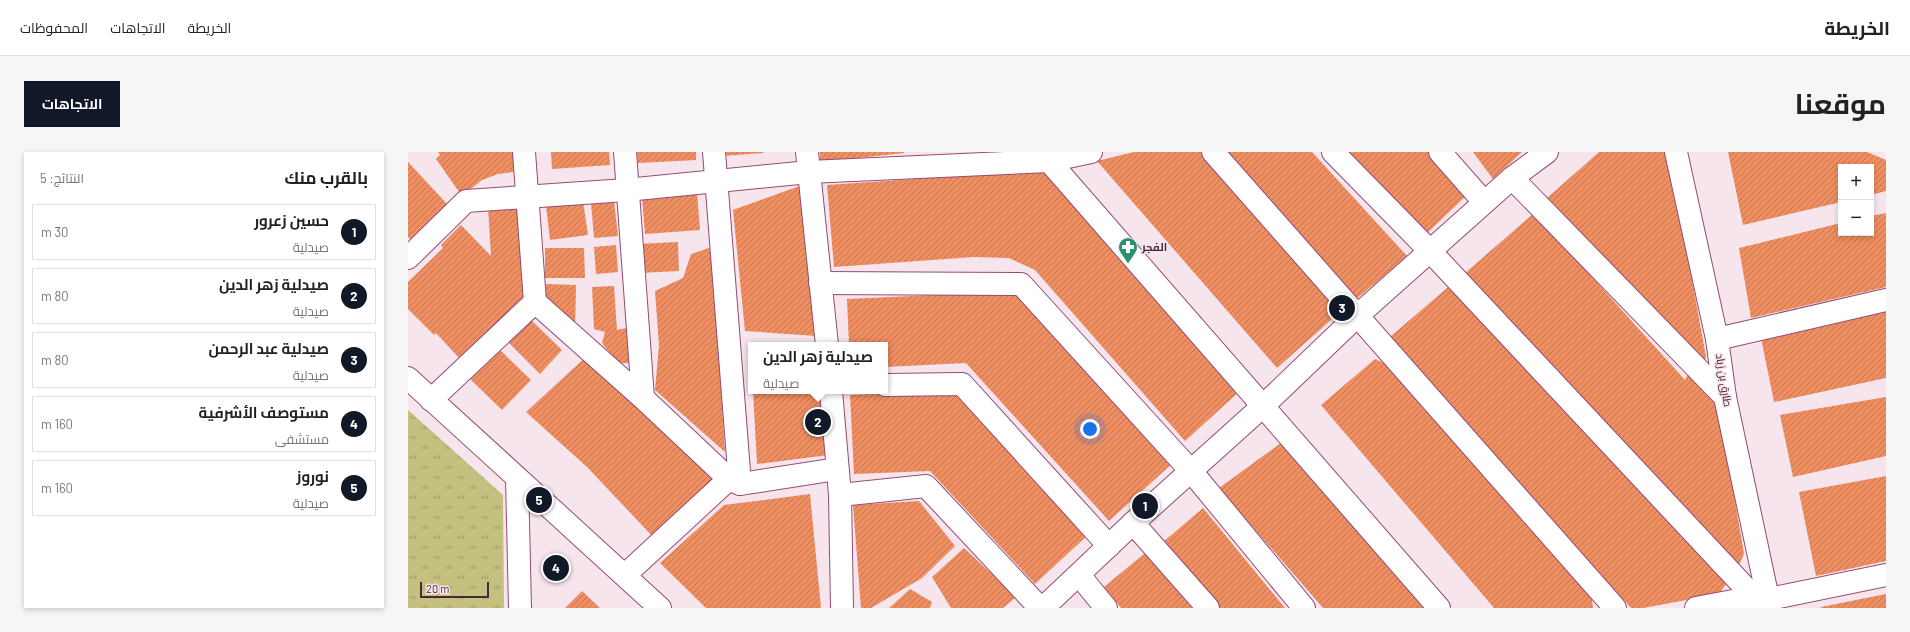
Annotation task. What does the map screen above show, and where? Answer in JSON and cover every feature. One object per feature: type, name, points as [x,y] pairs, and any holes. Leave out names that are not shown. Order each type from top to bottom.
[{"type":"street","points":[[524,152],[535,302],[643,398],[734,482]]},
{"type":"street","points":[[625,152],[626,190],[643,398]]},
{"type":"street","points":[[714,152],[717,180],[734,482]]},
{"type":"street","points":[[408,258],[466,201],[626,190],[717,180],[808,162],[1051,157],[1091,152]]},
{"type":"street","points":[[1212,152],[1615,608]]},
{"type":"street","points":[[1333,152],[1430,251],[1764,601]]},
{"type":"street","points":[[1440,152],[1484,202]]},
{"type":"street","points":[[1043,608],[1133,523],[1263,406],[1357,316],[1484,202],[1512,178],[1547,152]]},
{"type":"street","name":"طارق بن زياد","points":[[1676,152],[1717,339],[1725,397],[1764,601]]},
{"type":"street","points":[[1051,157],[1263,406],[1439,608]]},
{"type":"street","points":[[808,162],[827,342]]},
{"type":"street","points":[[1512,178],[1725,397]]},
{"type":"street","points":[[820,284],[1021,284],[1191,471],[1304,608]]},
{"type":"street","points":[[1717,339],[1886,300]]},
{"type":"street","points":[[431,400],[535,302]]},
{"type":"street","points":[[408,378],[660,608]]},
{"type":"street","points":[[888,385],[962,384],[1109,546]]},
{"type":"street","points":[[831,394],[840,495],[842,608]]},
{"type":"street","points":[[625,575],[734,482],[837,469]]},
{"type":"street","points":[[516,478],[520,608]]},
{"type":"street","points":[[840,495],[926,486],[1040,608]]},
{"type":"street","points":[[1133,523],[1208,608]]},
{"type":"street","points":[[1079,575],[1106,608]]},
{"type":"street","points":[[1696,608],[1764,601],[1886,575]]},
{"type":"green space","points":[[408,410],[503,495],[504,608],[408,608]]},
{"type":"building","points":[[438,152],[521,152],[523,171],[498,174],[482,180],[462,196],[436,159],[440,155]]},
{"type":"building","points":[[551,152],[609,152],[610,165],[552,169]]},
{"type":"building","points":[[637,152],[696,152],[696,160],[638,163]]},
{"type":"building","points":[[722,152],[763,152],[763,153],[722,156]]},
{"type":"building","points":[[820,152],[904,152],[904,153],[820,162]]},
{"type":"building","points":[[1134,152],[1203,152],[1340,312],[1277,368],[1097,161]]},
{"type":"building","points":[[1225,152],[1312,152],[1407,256],[1354,301]]},
{"type":"building","points":[[1342,152],[1433,152],[1470,192],[1423,237]]},
{"type":"building","points":[[1473,152],[1522,152],[1493,179]]},
{"type":"building","points":[[1599,152],[1665,152],[1681,219],[1706,357],[1704,370],[1547,198]]},
{"type":"building","points":[[1728,152],[1867,152],[1886,160],[1886,191],[1874,194],[1874,164],[1838,164],[1838,203],[1743,225]]},
{"type":"building","points":[[408,162],[448,205],[411,240],[408,237]]},
{"type":"building","points":[[1048,170],[1240,391],[1185,441],[1035,270],[1009,258],[974,257],[834,267],[827,185]]},
{"type":"building","points":[[805,184],[816,336],[745,331],[733,210]]},
{"type":"building","points":[[697,193],[700,230],[645,234],[642,197]]},
{"type":"building","points":[[583,201],[588,235],[550,240],[546,206]]},
{"type":"building","points":[[614,201],[618,236],[594,238],[591,203]]},
{"type":"building","points":[[524,205],[529,296],[460,359],[436,333],[434,335],[408,309],[408,282],[443,248],[441,245],[461,225],[491,256],[488,207]]},
{"type":"building","points":[[1534,213],[1685,380],[1689,372],[1719,407],[1744,554],[1738,567],[1464,274]]},
{"type":"building","points":[[1886,213],[1886,287],[1751,318],[1739,248],[1838,224],[1838,236],[1874,236],[1874,215]]},
{"type":"building","points":[[678,242],[679,271],[640,273],[638,244]]},
{"type":"building","points":[[616,245],[618,272],[596,274],[594,247]]},
{"type":"building","points":[[712,247],[725,452],[655,390],[659,345],[655,291],[683,278],[691,254]]},
{"type":"building","points":[[545,248],[584,248],[585,278],[545,278]]},
{"type":"building","points":[[1454,282],[1729,580],[1719,594],[1643,608],[1631,608],[1390,337]]},
{"type":"building","points":[[546,284],[576,285],[575,332],[545,306]]},
{"type":"building","points":[[614,286],[617,330],[631,327],[635,363],[618,363],[602,343],[605,332],[594,329],[592,287]]},
{"type":"building","points":[[1021,291],[1175,461],[1109,521],[966,363],[888,367],[888,342],[849,342],[847,299]]},
{"type":"building","points":[[1886,310],[1886,378],[1774,402],[1761,338]]},
{"type":"building","points":[[531,320],[562,350],[540,374],[509,343]]},
{"type":"building","points":[[498,348],[531,380],[502,410],[469,378]]},
{"type":"building","points":[[588,355],[716,478],[655,539],[587,467],[526,412]]},
{"type":"building","points":[[1375,359],[1384,363],[1590,583],[1593,608],[1494,608],[1321,405]]},
{"type":"building","points":[[960,390],[1091,532],[1035,584],[930,471],[854,474],[850,395]]},
{"type":"building","points":[[753,394],[828,394],[829,455],[757,464]]},
{"type":"building","points":[[1886,397],[1886,456],[1793,477],[1780,415]]},
{"type":"building","points":[[1281,443],[1425,608],[1323,608],[1219,488]]},
{"type":"building","points":[[1886,476],[1886,561],[1816,576],[1799,492]]},
{"type":"building","points":[[810,494],[821,608],[706,608],[660,563],[724,505]]},
{"type":"building","points":[[919,501],[955,546],[922,578],[871,608],[861,608],[853,505]]},
{"type":"building","points":[[1203,508],[1285,608],[1220,608],[1162,543]]},
{"type":"building","points":[[964,548],[1016,597],[1003,608],[951,608],[932,577]]},
{"type":"building","points":[[1145,553],[1192,608],[1121,608],[1104,587]]},
{"type":"building","points":[[910,589],[932,602],[930,608],[889,608]]},
{"type":"building","points":[[582,591],[600,608],[565,608]]},
{"type":"building","points":[[1886,594],[1886,608],[1821,608],[1821,607]]},
{"type":"place","name":"الفجر","points":[[1128,264]]},
{"type":"place","name":"صيدلية عبد الرحمن","points":[[1342,308]]},
{"type":"place","name":"صيدلية زهر الدين","points":[[818,422]]},
{"type":"place","name":"نوروز","points":[[539,500]]},
{"type":"place","name":"حسين زعرور","points":[[1145,506]]},
{"type":"place","name":"مستوصف الأشرفية","points":[[556,568]]}]
